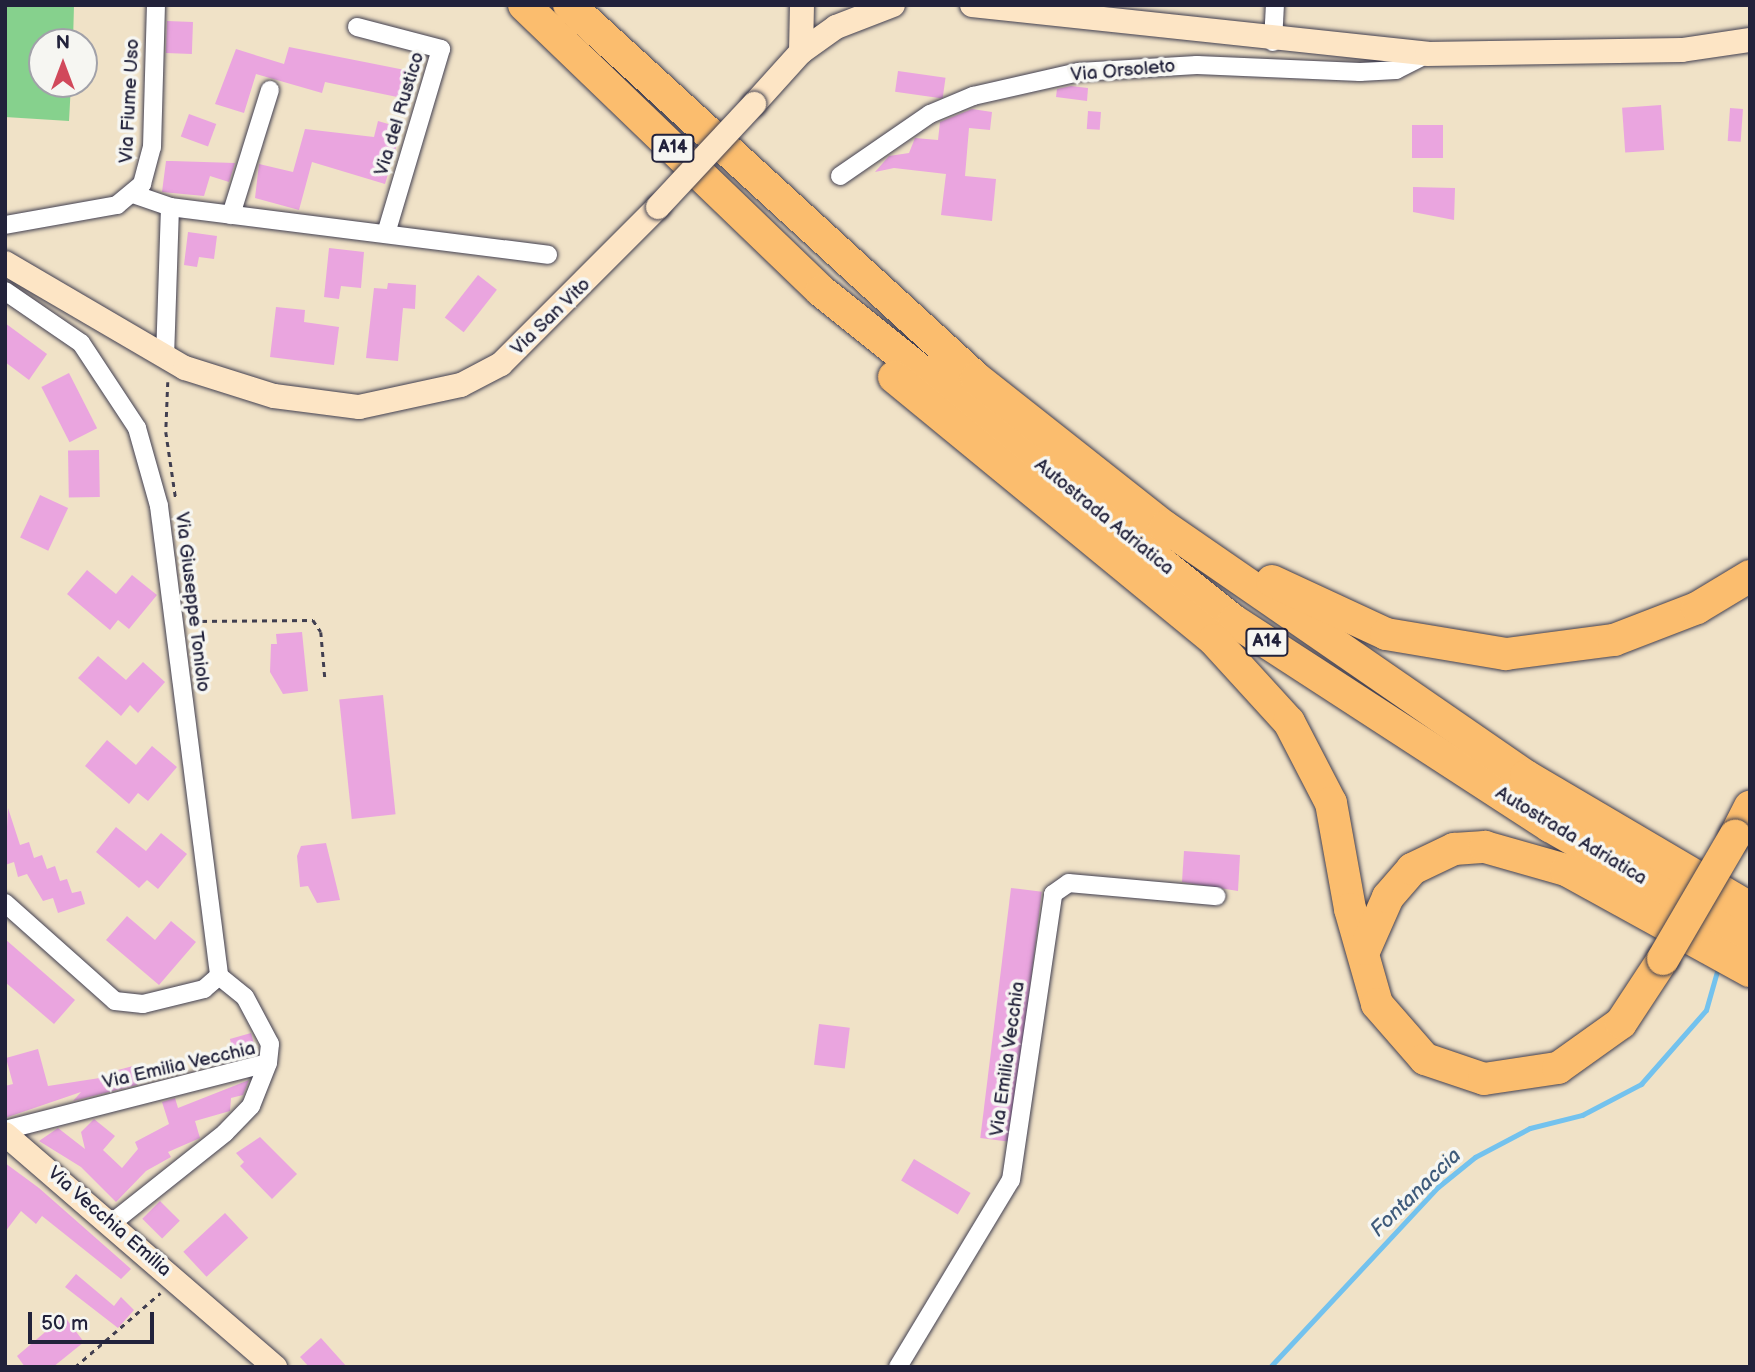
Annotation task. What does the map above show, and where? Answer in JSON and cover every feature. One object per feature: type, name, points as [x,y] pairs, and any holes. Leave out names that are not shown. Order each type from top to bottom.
[{"type":"highway","name":"Autostrada Adriatica","points":[[524,5],[821,291],[1234,621],[1550,826],[1750,941]]},
{"type":"highway","name":"Autostrada Adriatica","points":[[569,5],[976,378],[1165,527],[1525,776],[1750,908]]},
{"type":"highway","points":[[821,291],[870,357],[1214,640],[1270,697],[1326,787],[1350,909],[1366,949],[1370,986],[1392,1029],[1425,1059],[1484,1079],[1541,1073],[1591,1049],[1621,1023],[1663,958],[1750,807]]},
{"type":"highway","points":[[1165,527],[1369,628],[1469,651],[1536,653],[1614,640],[1697,608],[1750,576]]},
{"type":"highway","points":[[1366,949],[1382,906],[1412,869],[1454,849],[1485,848],[1566,870],[1750,971]]},
{"type":"street","name":"Via Fiume Uso","points":[[132,194],[150,167],[156,5]]},
{"type":"street","points":[[801,52],[802,5]]},
{"type":"street","points":[[801,52],[836,27],[893,5]]},
{"type":"street","name":"Via Orsoleto","points":[[972,5],[1273,42],[1427,54],[1682,50],[1750,40]]},
{"type":"street","points":[[1273,42],[1275,5]]},
{"type":"street","name":"Via del Rustico","points":[[357,27],[441,49],[386,234]]},
{"type":"street","name":"Via San Vito","points":[[5,262],[169,360],[316,405],[398,403],[461,385],[530,341],[801,52]]},
{"type":"street","name":"Via Orsoleto","points":[[840,176],[940,110],[973,96],[1079,72],[1197,65],[1360,72],[1396,70],[1427,54]]},
{"type":"street","points":[[231,215],[270,90]]},
{"type":"street","points":[[5,225],[96,211],[132,194],[170,207],[548,255]]},
{"type":"street","points":[[169,360],[170,207]]},
{"type":"street","name":"Via Giuseppe Toniolo","points":[[5,290],[81,343],[137,428],[159,506],[219,976]]},
{"type":"street","name":"Via Emilia Vecchia","points":[[898,1367],[1011,1180],[1053,894],[1069,883],[1216,896]]},
{"type":"street","points":[[5,903],[116,1001],[143,1004],[204,989],[219,976],[245,997],[270,1044],[268,1063]]},
{"type":"street","name":"Via Emilia Vecchia","points":[[5,1132],[268,1063]]},
{"type":"street","name":"Via Emilia Vecchia","points":[[112,1223],[225,1133],[251,1106],[268,1063]]},
{"type":"street","name":"Via Vecchia Emilia","points":[[5,1132],[275,1367]]},
{"type":"path","points":[[169,360],[166,432],[178,512]]},
{"type":"path","points":[[189,618],[196,625],[270,617],[313,620],[321,632],[326,678]]},
{"type":"path","points":[[75,1367],[176,1280]]},
{"type":"green space","points":[[5,5],[74,5],[73,28],[28,28],[28,98],[70,98],[69,121],[5,117]]},
{"type":"building","points":[[167,21],[193,22],[192,54],[166,53]]},
{"type":"building","points":[[289,47],[410,71],[402,98],[325,82],[322,93],[256,74],[244,113],[215,104],[236,49],[284,64]]},
{"type":"building","points":[[898,71],[946,78],[943,98],[895,92]]},
{"type":"building","points":[[1071,86],[1088,88],[1087,101],[1056,97],[1057,89]]},
{"type":"building","points":[[1661,105],[1664,150],[1625,153],[1622,108]]},
{"type":"building","points":[[1730,108],[1743,109],[1741,142],[1728,141]]},
{"type":"building","points":[[972,109],[992,112],[990,130],[969,128],[965,176],[996,179],[992,221],[941,215],[946,174],[894,168],[875,172],[889,156],[909,153],[915,138],[938,140],[940,122]]},
{"type":"building","points":[[1088,111],[1101,112],[1100,130],[1087,129]]},
{"type":"building","points":[[189,114],[216,124],[208,146],[181,137]]},
{"type":"building","points":[[378,121],[402,128],[385,184],[312,162],[299,210],[255,198],[259,164],[293,172],[305,129],[374,137]]},
{"type":"building","points":[[1412,125],[1443,125],[1443,158],[1412,158]]},
{"type":"building","points":[[166,161],[235,163],[229,182],[210,176],[204,196],[162,192]]},
{"type":"building","points":[[1413,187],[1455,188],[1454,220],[1413,212]]},
{"type":"building","points":[[188,232],[217,236],[214,259],[199,257],[197,267],[184,265]]},
{"type":"building","points":[[329,248],[364,252],[361,288],[341,286],[339,299],[324,297]]},
{"type":"building","points":[[478,275],[497,290],[464,332],[445,318]]},
{"type":"building","points":[[388,283],[416,285],[415,309],[403,308],[398,361],[366,358],[374,288],[387,289]]},
{"type":"building","points":[[276,307],[305,310],[304,322],[339,327],[334,365],[270,357]]},
{"type":"building","points":[[5,323],[47,354],[29,380],[5,362]]},
{"type":"building","points":[[69,373],[97,428],[70,442],[41,387]]},
{"type":"building","points":[[99,450],[100,497],[69,498],[68,451]]},
{"type":"building","points":[[40,495],[68,508],[48,551],[20,538]]},
{"type":"building","points":[[87,570],[116,594],[132,575],[157,595],[129,629],[118,620],[110,630],[67,594]]},
{"type":"building","points":[[302,632],[308,691],[283,694],[270,672],[271,644],[277,644],[276,634]]},
{"type":"building","points":[[98,656],[126,680],[143,662],[165,682],[138,713],[130,705],[121,716],[78,678]]},
{"type":"building","points":[[383,695],[396,814],[352,819],[339,700]]},
{"type":"building","points":[[107,740],[136,765],[152,746],[177,767],[148,801],[138,793],[129,804],[85,766]]},
{"type":"building","points":[[8,808],[20,845],[29,842],[34,858],[42,855],[47,869],[55,866],[60,881],[67,879],[72,893],[81,891],[85,904],[58,913],[53,898],[43,901],[27,874],[18,877],[14,862],[5,865]]},
{"type":"building","points":[[116,827],[146,851],[161,833],[187,854],[158,889],[147,880],[139,888],[96,852]]},
{"type":"building","points":[[326,843],[340,900],[317,903],[308,886],[300,887],[297,856],[301,846]]},
{"type":"building","points":[[1184,851],[1240,855],[1238,891],[1182,882]]},
{"type":"building","points":[[1011,888],[1042,892],[1011,1142],[980,1138]]},
{"type":"building","points":[[127,916],[155,940],[171,921],[196,942],[159,985],[106,940]]},
{"type":"building","points":[[5,939],[75,1000],[54,1024],[5,982]]},
{"type":"building","points":[[819,1024],[850,1028],[845,1068],[814,1065]]},
{"type":"building","points":[[251,1033],[257,1054],[236,1060],[230,1039]]},
{"type":"building","points":[[38,1049],[48,1086],[119,1075],[118,1070],[133,1066],[137,1085],[73,1101],[81,1092],[5,1118],[5,1086],[13,1084],[6,1058]]},
{"type":"building","points":[[249,1080],[243,1095],[231,1098],[230,1111],[195,1121],[200,1138],[168,1152],[171,1157],[146,1171],[116,1202],[81,1167],[39,1141],[58,1128],[85,1149],[81,1132],[94,1119],[115,1136],[103,1150],[122,1168],[138,1149],[135,1142],[169,1124],[162,1102],[175,1098],[178,1108]]},
{"type":"building","points":[[260,1137],[297,1174],[272,1199],[240,1166],[244,1162],[236,1153]]},
{"type":"building","points":[[914,1159],[971,1193],[958,1214],[901,1180]]},
{"type":"building","points":[[5,1163],[39,1188],[131,1269],[121,1279],[42,1216],[36,1224],[21,1211],[5,1232]]},
{"type":"building","points":[[160,1201],[180,1221],[162,1238],[142,1219]]},
{"type":"building","points":[[225,1213],[248,1238],[207,1277],[183,1252]]},
{"type":"building","points":[[76,1274],[114,1306],[121,1297],[134,1310],[118,1328],[65,1287]]},
{"type":"building","points":[[64,1316],[84,1342],[53,1367],[25,1367],[17,1356]]},
{"type":"building","points":[[321,1338],[347,1367],[309,1367],[300,1357]]},
{"type":"waterway","name":"Fontanaccia","points":[[1270,1367],[1438,1187],[1475,1157],[1530,1128],[1582,1115],[1641,1084],[1706,1010],[1718,968]]}]
